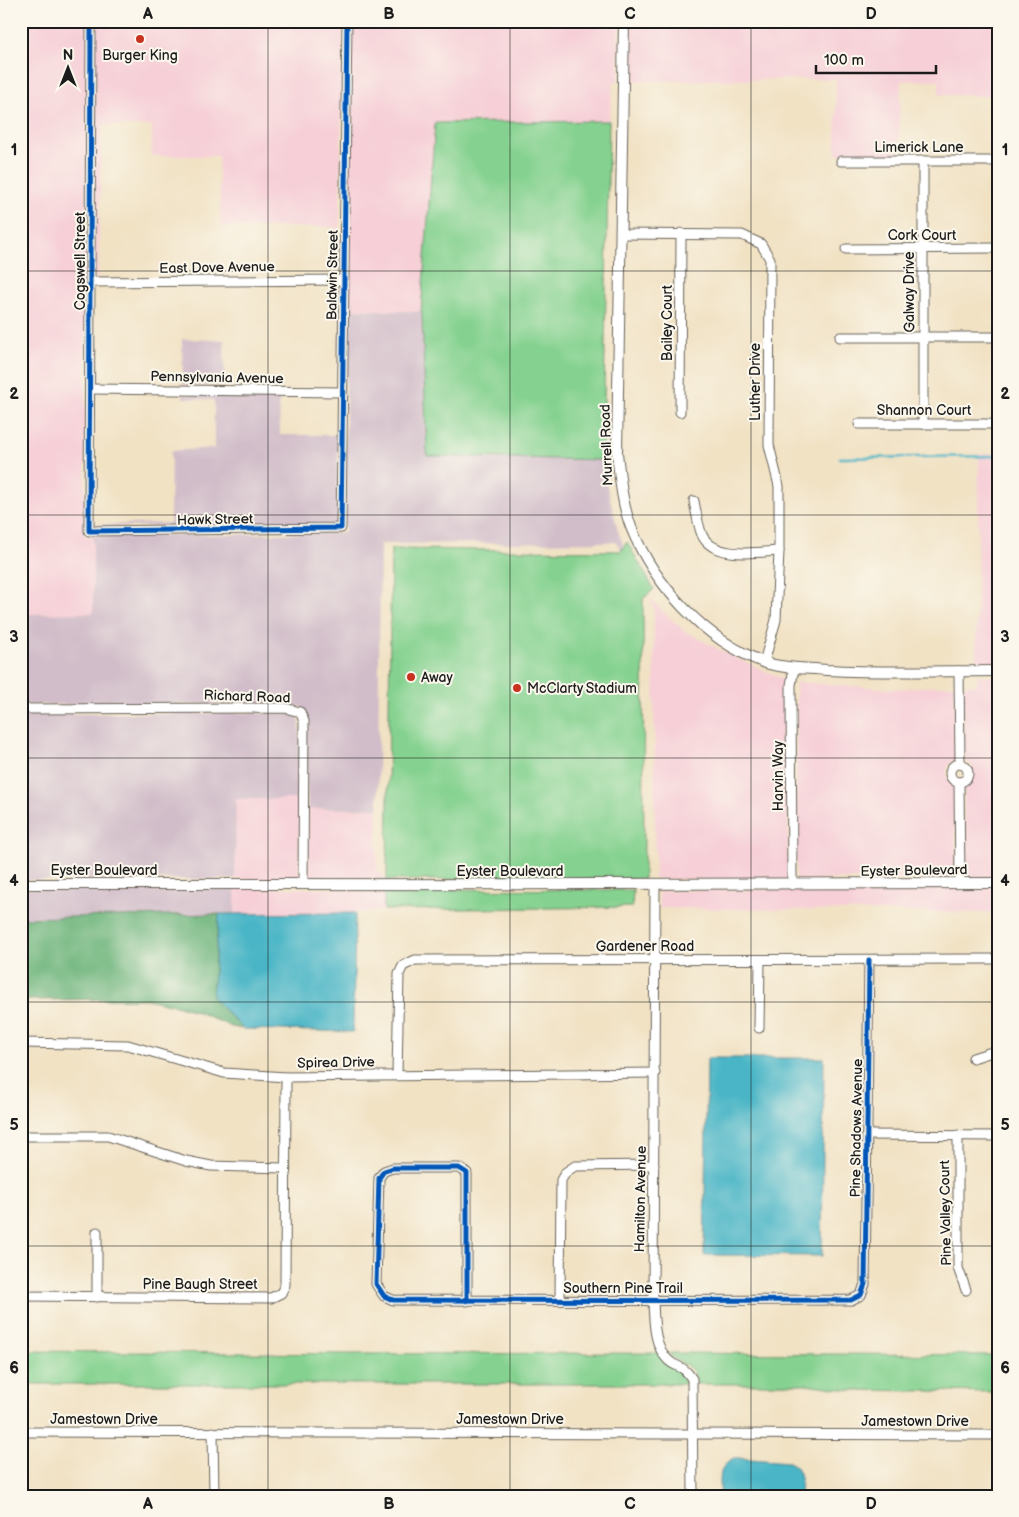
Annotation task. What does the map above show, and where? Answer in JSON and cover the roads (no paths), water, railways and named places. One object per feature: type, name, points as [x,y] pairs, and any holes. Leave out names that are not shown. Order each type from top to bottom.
[{"type":"street","name":"Cogswell Street","points":[[89,532],[91,21]]},
{"type":"street","name":"Baldwin Street","points":[[341,528],[347,21]]},
{"type":"street","name":"Murrell Road","points":[[624,21],[617,453],[621,490],[631,526],[648,561],[670,592],[697,620],[726,643],[764,662],[794,668],[854,671],[998,671]]},
{"type":"street","name":"Limerick Lane","points":[[841,161],[998,161]]},
{"type":"street","name":"Galway Drive","points":[[923,161],[923,424]]},
{"type":"street","name":"Bailey Court","points":[[680,412],[681,233]]},
{"type":"street","name":"Luther Drive","points":[[621,234],[742,234],[761,244],[770,259],[769,445],[779,486],[779,552],[776,620],[764,662]]},
{"type":"street","name":"Cork Court","points":[[846,249],[998,248]]},
{"type":"street","name":"East Dove Avenue","points":[[91,282],[343,280]]},
{"type":"street","points":[[840,337],[998,337]]},
{"type":"street","name":"Pennsylvania Avenue","points":[[91,389],[342,392]]},
{"type":"street","name":"Shannon Court","points":[[859,424],[989,424]]},
{"type":"street","points":[[694,501],[702,536],[712,546],[726,552],[779,552]]},
{"type":"street","name":"Hawk Street","points":[[89,532],[341,528]]},
{"type":"street","name":"Harvin Way","points":[[792,885],[791,685],[794,668]]},
{"type":"street","points":[[959,671],[960,764]]},
{"type":"street","name":"Richard Road","points":[[21,709],[285,708],[300,712],[304,721],[303,883]]},
{"type":"street","points":[[960,764],[966,766],[968,775],[965,780],[959,782],[954,780],[950,772],[954,765],[960,764]]},
{"type":"street","points":[[959,782],[960,883]]},
{"type":"street","name":"Eyster Boulevard","points":[[21,884],[303,883],[655,886],[998,883]]},
{"type":"street","name":"Hamilton Avenue","points":[[655,886],[653,1300],[655,1332],[661,1348],[668,1360],[686,1368],[692,1378],[693,1496]]},
{"type":"street","name":"Gardener Road","points":[[397,1075],[399,974],[403,966],[415,960],[998,959]]},
{"type":"street","points":[[759,1028],[760,960]]},
{"type":"street","name":"Pine Shadows Avenue","points":[[861,1295],[865,1284],[869,960]]},
{"type":"street","name":"Spirea Drive","points":[[21,1043],[128,1045],[224,1072],[286,1076],[655,1073]]},
{"type":"street","points":[[973,1058],[998,1050]]},
{"type":"street","name":"Pine Baugh Street","points":[[21,1296],[271,1298],[281,1293],[285,1285],[284,1168],[286,1076]]},
{"type":"street","points":[[867,1135],[998,1136]]},
{"type":"street","name":"Pine Valley Court","points":[[958,1135],[958,1268],[966,1290]]},
{"type":"street","points":[[21,1136],[108,1136],[186,1161],[211,1166],[284,1168]]},
{"type":"street","points":[[560,1300],[561,1180],[566,1172],[575,1166],[654,1165]]},
{"type":"street","name":"Southern Pine Trail","points":[[467,1301],[467,1173],[459,1168],[393,1168],[384,1171],[379,1178],[376,1284],[384,1296],[393,1300],[467,1301],[851,1300],[861,1295]]},
{"type":"street","points":[[97,1232],[97,1297]]},
{"type":"street","name":"Jamestown Drive","points":[[21,1432],[998,1435]]},
{"type":"street","points":[[213,1432],[214,1496]]},
{"type":"water","points":[[355,913],[353,1032],[243,1029],[212,997],[219,914]]},
{"type":"water","points":[[707,1058],[824,1058],[822,1256],[704,1255]]},
{"type":"water","points":[[737,1458],[789,1462],[798,1472],[800,1496],[720,1496],[721,1472],[726,1464]]},
{"type":"waterway","points":[[840,458],[998,456]]},
{"type":"place","name":"Burger King","points":[[140,39]]},
{"type":"place","name":"Away","points":[[411,677]]},
{"type":"place","name":"McClarty Stadium","points":[[517,688]]}]
